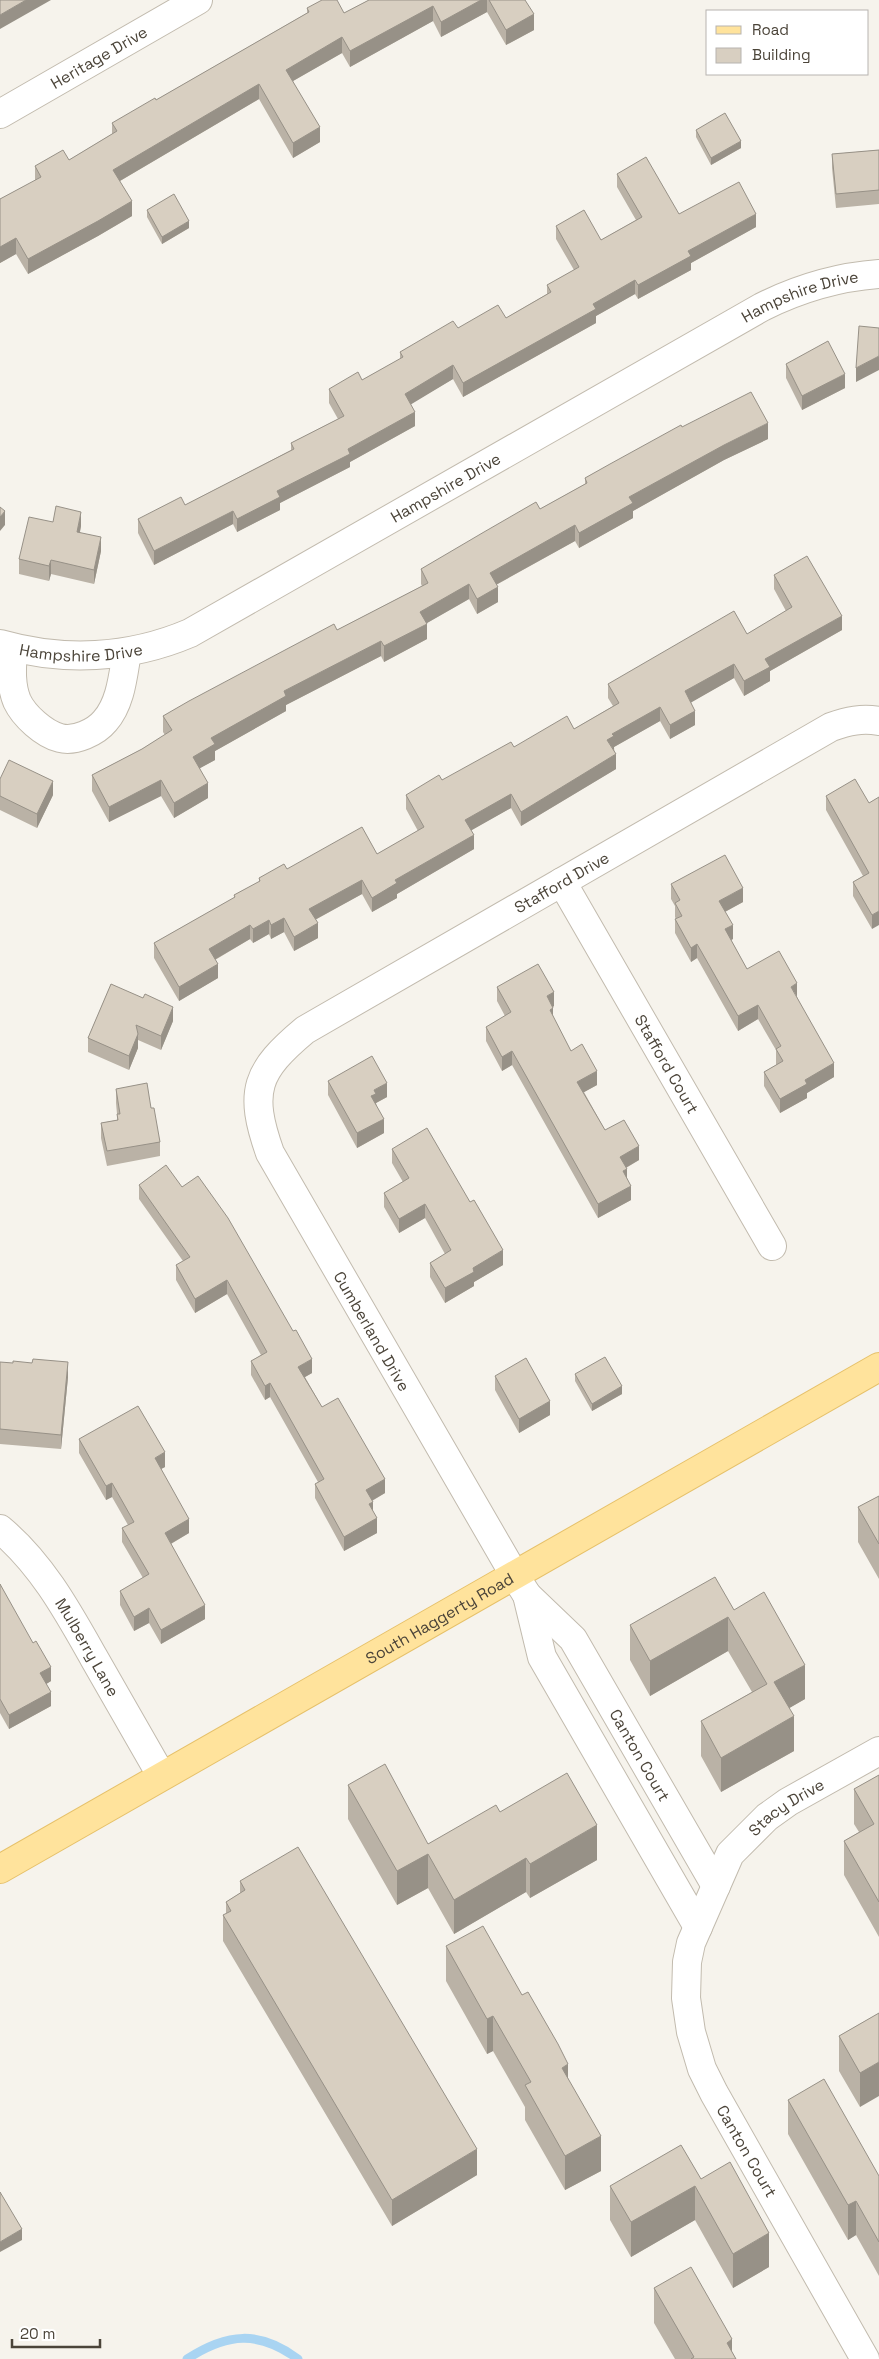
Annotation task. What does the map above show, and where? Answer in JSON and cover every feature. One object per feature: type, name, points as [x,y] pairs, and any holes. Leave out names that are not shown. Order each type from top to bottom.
[{"type":"main road","name":"South Haggerty Road","points":[[0,1869],[161,1775],[521,1585],[879,1367]]},
{"type":"street","name":"Heritage Drive","points":[[0,114],[198,0]]},
{"type":"street","name":"Hampshire Drive","points":[[7,646],[68,656],[127,652],[165,644],[190,633],[771,302],[788,294],[832,280],[879,274]]},
{"type":"street","points":[[7,646],[12,681],[18,702],[30,719],[44,730],[60,738],[77,737],[94,732],[106,721],[117,700],[127,652]]},
{"type":"street","name":"Stafford Drive","points":[[263,1077],[269,1063],[279,1051],[305,1030],[832,727],[849,721],[867,719],[879,721]]},
{"type":"street","name":"Stafford Court","points":[[562,882],[772,1246]]},
{"type":"street","name":"Cumberland Drive","points":[[263,1077],[257,1105],[260,1124],[270,1153],[521,1585]]},
{"type":"street","name":"Mulberry Lane","points":[[0,1529],[12,1539],[42,1572],[61,1600],[161,1775]]},
{"type":"street","points":[[521,1585],[542,1657],[698,1927]]},
{"type":"street","name":"Canton Court","points":[[521,1585],[573,1639],[716,1886],[691,1943],[687,1962],[686,1998],[691,2032],[702,2069],[725,2114],[865,2359]]},
{"type":"street","name":"Stacy Drive","points":[[716,1886],[730,1854],[766,1817],[788,1802],[879,1751]]},
{"type":"building","points":[[0,0],[26,0],[0,15]]},
{"type":"building","points":[[322,0],[337,0],[344,13],[369,0],[481,0],[441,22],[433,6],[350,51],[342,37],[286,70],[320,127],[293,143],[259,84],[113,170],[132,201],[28,259],[16,238],[0,247],[0,199],[41,177],[35,166],[63,150],[69,160],[117,131],[112,123],[155,98],[156,100],[309,12],[307,8]]},
{"type":"building","points":[[489,0],[525,0],[534,14],[506,30]]},
{"type":"building","points":[[725,113],[741,141],[711,158],[696,130]]},
{"type":"building","points":[[879,150],[879,190],[836,194],[832,154]]},
{"type":"building","points":[[646,157],[679,214],[739,182],[756,214],[688,251],[691,256],[638,285],[635,280],[593,304],[596,309],[463,383],[453,365],[405,394],[415,412],[348,449],[350,454],[277,491],[280,497],[237,519],[233,511],[154,551],[138,519],[181,497],[185,505],[294,449],[291,443],[344,416],[329,389],[358,372],[362,380],[403,357],[400,352],[453,321],[458,328],[498,305],[506,318],[551,292],[547,285],[579,267],[556,226],[584,210],[601,240],[642,217],[617,174]]},
{"type":"building","points":[[174,194],[189,221],[162,237],[147,210]]},
{"type":"building","points":[[859,326],[879,328],[879,356],[856,368]]},
{"type":"building","points":[[828,341],[845,374],[802,396],[786,364]]},
{"type":"building","points":[[751,392],[768,423],[629,497],[633,503],[579,533],[575,525],[490,573],[498,587],[477,599],[469,584],[420,612],[427,624],[384,646],[381,641],[284,691],[286,696],[211,738],[215,744],[193,757],[208,783],[174,803],[161,780],[109,807],[92,775],[142,749],[172,730],[163,716],[334,624],[337,630],[428,583],[421,569],[536,502],[540,509],[587,483],[585,478],[610,464],[681,425],[682,427]]},
{"type":"building","points":[[56,506],[81,512],[77,532],[101,537],[94,570],[51,560],[49,566],[19,559],[29,517],[53,522]]},
{"type":"building","points":[[0,507],[5,511],[0,517]]},
{"type":"building","points":[[807,556],[842,616],[765,659],[770,667],[744,681],[734,664],[685,691],[695,711],[670,725],[660,707],[612,734],[614,736],[607,740],[616,754],[521,812],[511,794],[465,820],[474,835],[395,880],[397,883],[372,898],[362,880],[309,909],[318,923],[294,937],[284,918],[271,925],[269,920],[253,929],[250,925],[209,949],[218,964],[179,987],[154,943],[235,897],[234,895],[260,881],[259,878],[284,864],[287,869],[362,827],[377,854],[424,827],[406,795],[439,775],[442,780],[511,742],[514,747],[567,716],[574,729],[619,703],[608,684],[734,611],[747,634],[792,607],[774,575]]},
{"type":"building","points":[[9,760],[53,781],[37,814],[0,796],[0,779]]},
{"type":"building","points":[[855,779],[869,803],[879,797],[879,911],[872,915],[853,882],[869,873],[826,796]]},
{"type":"building","points":[[725,855],[743,888],[719,901],[733,925],[725,929],[747,969],[779,951],[797,983],[791,987],[834,1063],[805,1080],[807,1084],[780,1099],[764,1072],[783,1061],[776,1049],[781,1046],[758,1005],[738,1016],[697,944],[691,948],[675,919],[682,916],[675,903],[680,900],[671,884]]},
{"type":"building","points":[[538,964],[554,992],[547,996],[553,1008],[550,1010],[571,1051],[582,1044],[597,1071],[577,1082],[605,1130],[624,1120],[639,1146],[620,1157],[627,1169],[623,1171],[631,1186],[598,1204],[512,1051],[502,1057],[486,1027],[511,1012],[497,987]]},
{"type":"building","points":[[111,984],[143,998],[145,994],[173,1007],[161,1036],[136,1025],[138,1034],[129,1056],[88,1038]]},
{"type":"building","points":[[372,1056],[387,1083],[374,1090],[376,1094],[371,1096],[384,1119],[357,1133],[328,1081]]},
{"type":"building","points":[[147,1083],[160,1142],[107,1151],[101,1123],[118,1120],[117,1114],[120,1114],[116,1089]]},
{"type":"building","points":[[427,1128],[470,1202],[474,1200],[503,1250],[473,1268],[474,1272],[445,1288],[430,1263],[451,1250],[425,1204],[399,1219],[384,1193],[409,1178],[392,1149]]},
{"type":"building","points":[[166,1165],[182,1187],[198,1176],[228,1218],[293,1331],[296,1330],[312,1359],[298,1367],[322,1407],[338,1398],[385,1479],[366,1490],[373,1502],[369,1504],[377,1518],[344,1537],[315,1484],[324,1479],[270,1383],[265,1386],[251,1361],[267,1352],[227,1280],[195,1299],[176,1265],[190,1257],[139,1185]]},
{"type":"building","points":[[605,1357],[622,1386],[592,1404],[575,1374]]},
{"type":"building","points":[[526,1358],[550,1401],[519,1419],[495,1376]]},
{"type":"building","points":[[33,1359],[68,1362],[61,1435],[0,1429],[0,1362],[32,1363]]},
{"type":"building","points":[[138,1406],[165,1452],[155,1458],[189,1519],[165,1533],[205,1605],[161,1630],[149,1608],[134,1617],[120,1591],[149,1574],[122,1528],[134,1522],[112,1483],[106,1486],[79,1439]]},
{"type":"building","points":[[879,1496],[879,1544],[858,1507]]},
{"type":"building","points":[[715,1577],[734,1610],[764,1592],[805,1665],[774,1682],[794,1716],[721,1758],[701,1721],[767,1684],[728,1617],[650,1661],[630,1625]]},
{"type":"building","points":[[0,1584],[33,1643],[36,1641],[51,1667],[40,1673],[51,1692],[9,1715],[0,1699]]},
{"type":"building","points":[[385,1764],[428,1844],[496,1805],[500,1812],[567,1773],[597,1825],[530,1864],[526,1858],[454,1900],[428,1854],[397,1871],[348,1785]]},
{"type":"building","points":[[879,1775],[879,1902],[844,1841],[874,1824],[854,1789]]},
{"type":"building","points":[[298,1847],[477,2149],[392,2200],[223,1915],[231,1911],[226,1902],[245,1890],[240,1881]]},
{"type":"building","points":[[483,1926],[522,1995],[528,1992],[558,2044],[568,2064],[562,2068],[601,2136],[565,2156],[525,2085],[531,2082],[493,2016],[487,2019],[446,1946]]},
{"type":"building","points":[[879,2013],[879,2062],[860,2073],[839,2036]]},
{"type":"building","points":[[824,2079],[879,2176],[879,2242],[856,2201],[848,2205],[788,2100]]},
{"type":"building","points":[[681,2145],[701,2179],[730,2162],[769,2233],[733,2254],[695,2186],[631,2222],[610,2186]]},
{"type":"building","points":[[0,2192],[22,2229],[0,2242]]},
{"type":"building","points":[[691,2267],[732,2339],[727,2343],[736,2359],[691,2359],[694,2357],[654,2288]]},
{"type":"waterway","points":[[187,2359],[216,2344],[243,2338],[270,2343],[298,2359]]}]
